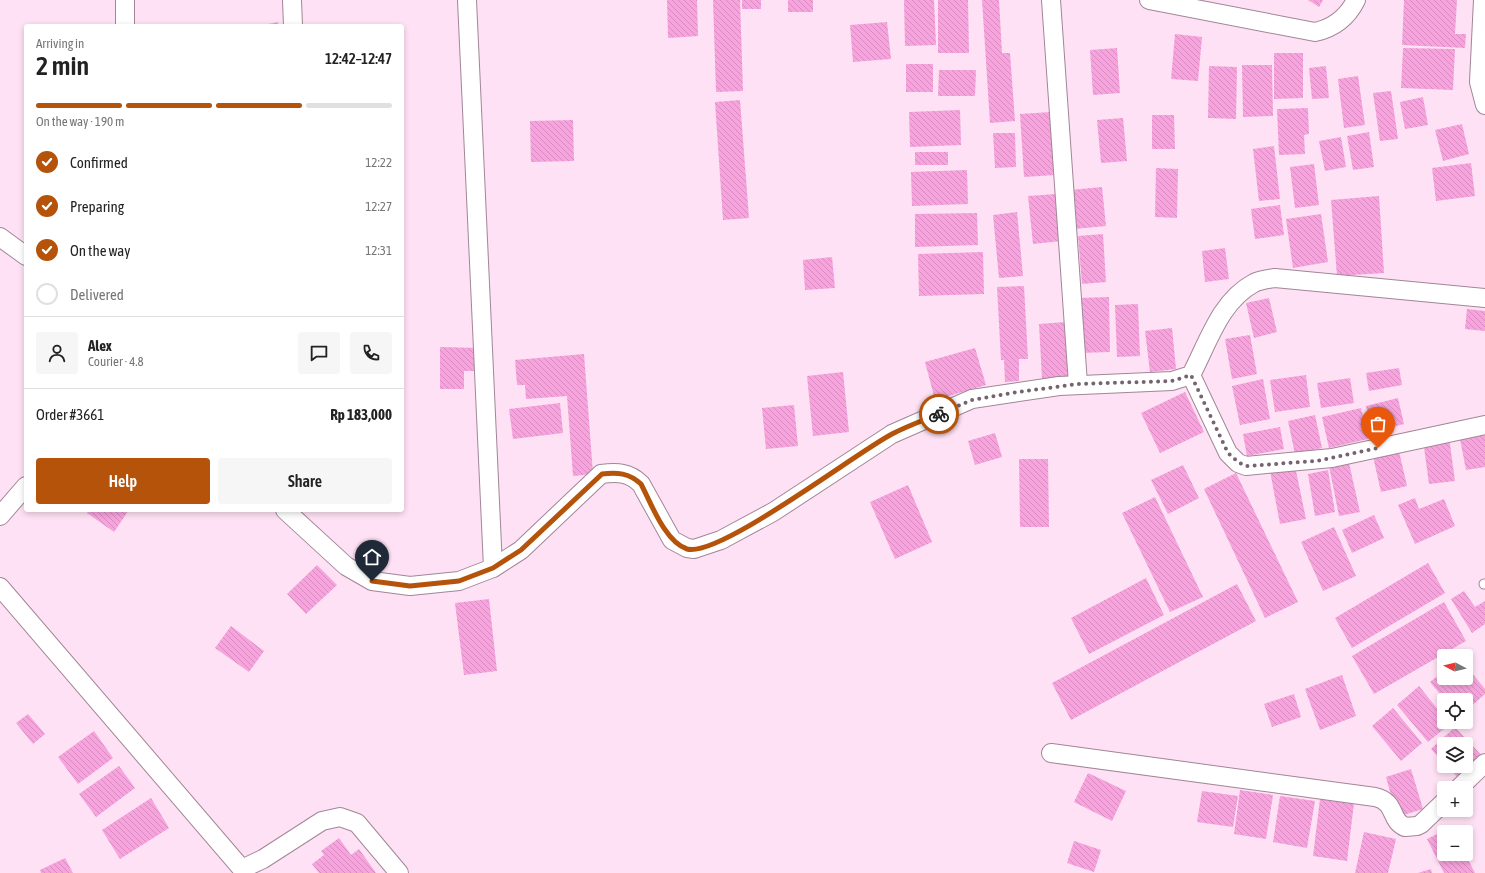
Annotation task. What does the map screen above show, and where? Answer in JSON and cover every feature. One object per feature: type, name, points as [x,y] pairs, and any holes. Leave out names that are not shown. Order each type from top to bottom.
[{"type":"street","points":[[125,0],[125,24]]},
{"type":"street","points":[[292,0],[293,24]]},
{"type":"street","points":[[467,0],[493,568]]},
{"type":"street","points":[[1050,0],[1078,384]]},
{"type":"street","points":[[1149,0],[1315,32],[1328,29],[1336,25],[1351,10],[1356,0]]},
{"type":"street","points":[[1483,0],[1479,82],[1485,105]]},
{"type":"street","points":[[0,237],[24,255]]},
{"type":"street","points":[[288,512],[346,566],[372,581],[410,586],[459,581],[493,568],[521,550],[602,474],[612,473],[633,476],[641,484],[672,540],[687,548],[694,549],[722,540],[773,512],[892,434],[972,400],[1078,384],[1172,381],[1191,375],[1222,314],[1235,296],[1255,282],[1275,278],[1485,298]]},
{"type":"street","points":[[1191,375],[1228,453],[1238,462],[1246,466],[1332,458],[1485,425]]},
{"type":"street","points":[[0,516],[24,488]]},
{"type":"street","points":[[0,587],[239,871],[263,859],[322,821],[340,817],[357,823],[399,873]]},
{"type":"street","points":[[1051,753],[1376,797],[1387,802],[1396,821],[1405,827],[1417,826],[1421,824],[1437,809]]},
{"type":"street","points":[[1466,781],[1485,763]]},
{"type":"building","points":[[667,0],[697,0],[698,36],[668,38]]},
{"type":"building","points":[[713,0],[740,0],[743,91],[716,92]]},
{"type":"building","points":[[742,0],[761,0],[761,9],[742,9]]},
{"type":"building","points":[[788,0],[813,0],[813,12],[788,12]]},
{"type":"building","points":[[904,0],[934,0],[936,45],[905,46]]},
{"type":"building","points":[[938,0],[968,0],[969,53],[938,53]]},
{"type":"building","points":[[982,0],[999,0],[1002,53],[1010,53],[1015,121],[990,123]]},
{"type":"building","points":[[1308,0],[1323,0],[1319,7]]},
{"type":"building","points":[[1404,0],[1457,0],[1455,34],[1466,34],[1465,48],[1402,45]]},
{"type":"building","points":[[278,22],[278,24],[268,24]]},
{"type":"building","points":[[887,22],[891,59],[853,62],[850,25]]},
{"type":"building","points":[[1175,34],[1202,37],[1198,81],[1171,79]]},
{"type":"building","points":[[1117,48],[1120,93],[1093,95],[1090,50]]},
{"type":"building","points":[[1403,48],[1455,49],[1453,90],[1401,88]]},
{"type":"building","points":[[1274,53],[1303,53],[1303,98],[1274,99]]},
{"type":"building","points":[[906,64],[933,64],[933,92],[906,92]]},
{"type":"building","points":[[1242,65],[1272,65],[1273,116],[1243,117]]},
{"type":"building","points":[[1209,66],[1237,67],[1236,119],[1208,118]]},
{"type":"building","points":[[1326,66],[1329,98],[1312,99],[1309,68]]},
{"type":"building","points":[[939,70],[976,70],[975,96],[938,96]]},
{"type":"building","points":[[1358,76],[1365,125],[1344,128],[1338,79]]},
{"type":"building","points":[[1391,91],[1398,139],[1380,141],[1373,93]]},
{"type":"building","points":[[1423,97],[1428,125],[1405,129],[1400,102]]},
{"type":"building","points":[[740,100],[749,218],[723,220],[715,102]]},
{"type":"building","points":[[1308,108],[1309,134],[1304,135],[1305,154],[1279,155],[1277,109]]},
{"type":"building","points":[[960,110],[961,145],[910,147],[909,112]]},
{"type":"building","points":[[1051,112],[1055,175],[1024,177],[1020,114]]},
{"type":"building","points":[[1152,115],[1174,115],[1175,149],[1152,149]]},
{"type":"building","points":[[1123,118],[1127,161],[1101,163],[1097,120]]},
{"type":"building","points":[[573,120],[574,161],[531,162],[530,121]]},
{"type":"building","points":[[1462,124],[1469,154],[1443,161],[1435,130]]},
{"type":"building","points":[[1369,132],[1374,167],[1353,170],[1347,136]]},
{"type":"building","points":[[993,133],[1015,133],[1016,167],[995,168]]},
{"type":"building","points":[[1341,137],[1346,167],[1325,171],[1319,141]]},
{"type":"building","points":[[1274,146],[1280,199],[1259,201],[1253,149]]},
{"type":"building","points":[[915,152],[948,152],[948,165],[915,165]]},
{"type":"building","points":[[1471,163],[1475,196],[1436,201],[1432,168]]},
{"type":"building","points":[[1314,164],[1319,205],[1295,208],[1290,167]]},
{"type":"building","points":[[1156,168],[1178,169],[1177,218],[1155,217]]},
{"type":"building","points":[[967,170],[968,204],[912,206],[911,172]]},
{"type":"building","points":[[1102,187],[1106,226],[1074,229],[1070,190]]},
{"type":"building","points":[[1056,194],[1061,241],[1033,244],[1028,196]]},
{"type":"building","points":[[1379,196],[1384,273],[1337,276],[1331,200]]},
{"type":"building","points":[[1280,205],[1284,235],[1255,239],[1251,209]]},
{"type":"building","points":[[1017,212],[1023,276],[999,278],[993,215]]},
{"type":"building","points":[[977,213],[978,245],[915,247],[915,214]]},
{"type":"building","points":[[1321,214],[1328,262],[1293,268],[1286,219]]},
{"type":"building","points":[[1103,234],[1106,282],[1082,284],[1078,236]]},
{"type":"building","points":[[1225,248],[1229,279],[1205,282],[1202,251]]},
{"type":"building","points":[[983,252],[984,294],[919,296],[918,254]]},
{"type":"building","points":[[832,257],[835,288],[805,290],[803,260]]},
{"type":"building","points":[[1024,286],[1028,359],[1019,359],[1019,381],[1005,382],[1004,360],[1001,360],[997,287]]},
{"type":"building","points":[[1109,297],[1110,352],[1080,353],[1079,298]]},
{"type":"building","points":[[1269,298],[1277,332],[1254,338],[1246,303]]},
{"type":"building","points":[[1138,304],[1140,356],[1117,357],[1115,305]]},
{"type":"building","points":[[1467,309],[1485,311],[1485,331],[1465,329]]},
{"type":"building","points":[[1066,322],[1069,377],[1042,379],[1039,324]]},
{"type":"building","points":[[1172,328],[1176,369],[1150,372],[1145,331]]},
{"type":"building","points":[[1250,335],[1257,374],[1232,379],[1225,339]]},
{"type":"building","points":[[440,347],[479,348],[479,371],[464,371],[464,389],[440,389]]},
{"type":"building","points":[[975,348],[986,385],[935,400],[925,362]]},
{"type":"building","points":[[584,354],[593,474],[573,476],[567,396],[526,399],[525,385],[517,385],[515,360]]},
{"type":"building","points":[[1399,368],[1402,385],[1369,391],[1366,373]]},
{"type":"building","points":[[843,372],[849,432],[813,436],[807,376]]},
{"type":"building","points":[[1306,375],[1310,407],[1275,412],[1270,380]]},
{"type":"building","points":[[1350,378],[1354,403],[1321,408],[1317,383]]},
{"type":"building","points":[[1263,379],[1270,419],[1240,425],[1232,386]]},
{"type":"building","points":[[1185,392],[1204,432],[1160,453],[1141,413]]},
{"type":"building","points":[[1398,398],[1404,424],[1372,432],[1366,406]]},
{"type":"building","points":[[560,403],[563,433],[513,439],[509,409]]},
{"type":"building","points":[[794,405],[798,446],[766,449],[762,408]]},
{"type":"building","points":[[1361,408],[1368,439],[1329,448],[1322,417]]},
{"type":"building","points":[[1315,415],[1322,448],[1295,454],[1288,421]]},
{"type":"building","points":[[1280,427],[1284,449],[1247,456],[1243,434]]},
{"type":"building","points":[[995,433],[1002,457],[975,465],[968,441]]},
{"type":"building","points":[[1485,434],[1485,467],[1466,470],[1460,439]]},
{"type":"building","points":[[1449,437],[1455,481],[1429,484],[1423,440]]},
{"type":"building","points":[[1398,447],[1407,486],[1381,492],[1372,452]]},
{"type":"building","points":[[1019,459],[1048,459],[1049,527],[1020,527]]},
{"type":"building","points":[[1349,463],[1360,512],[1339,516],[1329,466]]},
{"type":"building","points":[[1183,465],[1199,498],[1168,514],[1151,480]]},
{"type":"building","points":[[1295,466],[1306,519],[1280,524],[1270,471]]},
{"type":"building","points":[[1328,470],[1335,512],[1315,516],[1308,474]]},
{"type":"building","points":[[1236,473],[1298,602],[1265,618],[1204,489]]},
{"type":"building","points":[[908,485],[932,542],[895,559],[870,502]]},
{"type":"building","points":[[1155,497],[1203,597],[1170,612],[1122,513]]},
{"type":"building","points":[[1415,498],[1419,509],[1444,499],[1455,526],[1415,544],[1398,505]]},
{"type":"building","points":[[88,512],[128,512],[114,532],[87,513]]},
{"type":"building","points":[[1374,515],[1384,538],[1352,553],[1342,530]]},
{"type":"building","points":[[1334,527],[1356,576],[1323,591],[1301,542]]},
{"type":"building","points":[[1428,563],[1445,593],[1352,648],[1335,618]]},
{"type":"building","points":[[317,565],[337,585],[306,614],[287,594]]},
{"type":"building","points":[[1146,578],[1164,615],[1089,654],[1071,618]]},
{"type":"building","points":[[1237,584],[1256,621],[1071,720],[1052,683]]},
{"type":"building","points":[[1464,591],[1475,607],[1485,601],[1485,624],[1472,633],[1451,599]]},
{"type":"building","points":[[489,599],[497,671],[464,675],[455,603]]},
{"type":"building","points":[[1444,602],[1466,641],[1452,649],[1437,649],[1437,658],[1374,694],[1352,656]]},
{"type":"building","points":[[231,626],[264,651],[249,672],[215,648]]},
{"type":"building","points":[[1473,674],[1485,689],[1485,694],[1473,705],[1473,693],[1439,693],[1430,682],[1437,676],[1437,685],[1473,685]]},
{"type":"building","points":[[1342,675],[1356,716],[1320,730],[1305,689]]},
{"type":"building","points":[[1419,686],[1437,708],[1437,729],[1444,729],[1428,742],[1397,705]]},
{"type":"building","points":[[1294,694],[1301,717],[1272,727],[1264,704]]},
{"type":"building","points":[[1393,708],[1422,743],[1401,761],[1372,726]]},
{"type":"building","points":[[28,714],[45,734],[33,744],[16,723]]},
{"type":"building","points":[[1453,729],[1457,729],[1464,737],[1444,737]]},
{"type":"building","points":[[94,731],[113,758],[78,784],[58,757]]},
{"type":"building","points":[[1437,744],[1437,755],[1431,749]]},
{"type":"building","points":[[1473,746],[1483,757],[1473,766]]},
{"type":"building","points":[[119,766],[135,788],[96,817],[79,794]]},
{"type":"building","points":[[1411,769],[1423,809],[1397,817],[1386,777]]},
{"type":"building","points":[[1088,773],[1126,791],[1112,821],[1074,802]]},
{"type":"building","points":[[1453,773],[1466,773],[1459,779]]},
{"type":"building","points":[[1240,790],[1273,795],[1266,839],[1234,834]]},
{"type":"building","points":[[1202,791],[1238,796],[1233,827],[1197,822]]},
{"type":"building","points":[[1280,796],[1315,801],[1307,848],[1273,842]]},
{"type":"building","points":[[151,798],[169,828],[120,859],[102,830]]},
{"type":"building","points":[[1320,799],[1354,803],[1347,861],[1313,856]]},
{"type":"building","points":[[1364,832],[1396,839],[1388,873],[1355,873]]},
{"type":"building","points":[[1437,834],[1437,859],[1427,839]]},
{"type":"building","points":[[339,838],[351,855],[359,849],[376,873],[319,873],[312,864],[324,855],[321,851]]},
{"type":"building","points":[[1074,841],[1101,850],[1094,872],[1067,863]]},
{"type":"building","points":[[65,858],[73,873],[41,873],[40,870]]},
{"type":"building","points":[[1438,861],[1469,861],[1475,873],[1444,873]]},
{"type":"building","points":[[1431,869],[1432,873],[1418,873]]},
{"type":"way so far","points":[[939,414],[972,400],[1018,392],[1078,384],[1172,381],[1191,375],[1228,453],[1238,462],[1246,466],[1317,461],[1378,448]]},
{"type":"route","points":[[372,581],[410,586],[459,581],[493,568],[521,550],[602,474],[612,473],[633,476],[641,484],[672,540],[687,548],[694,549],[722,540],[773,512],[892,434],[939,414]]}]
